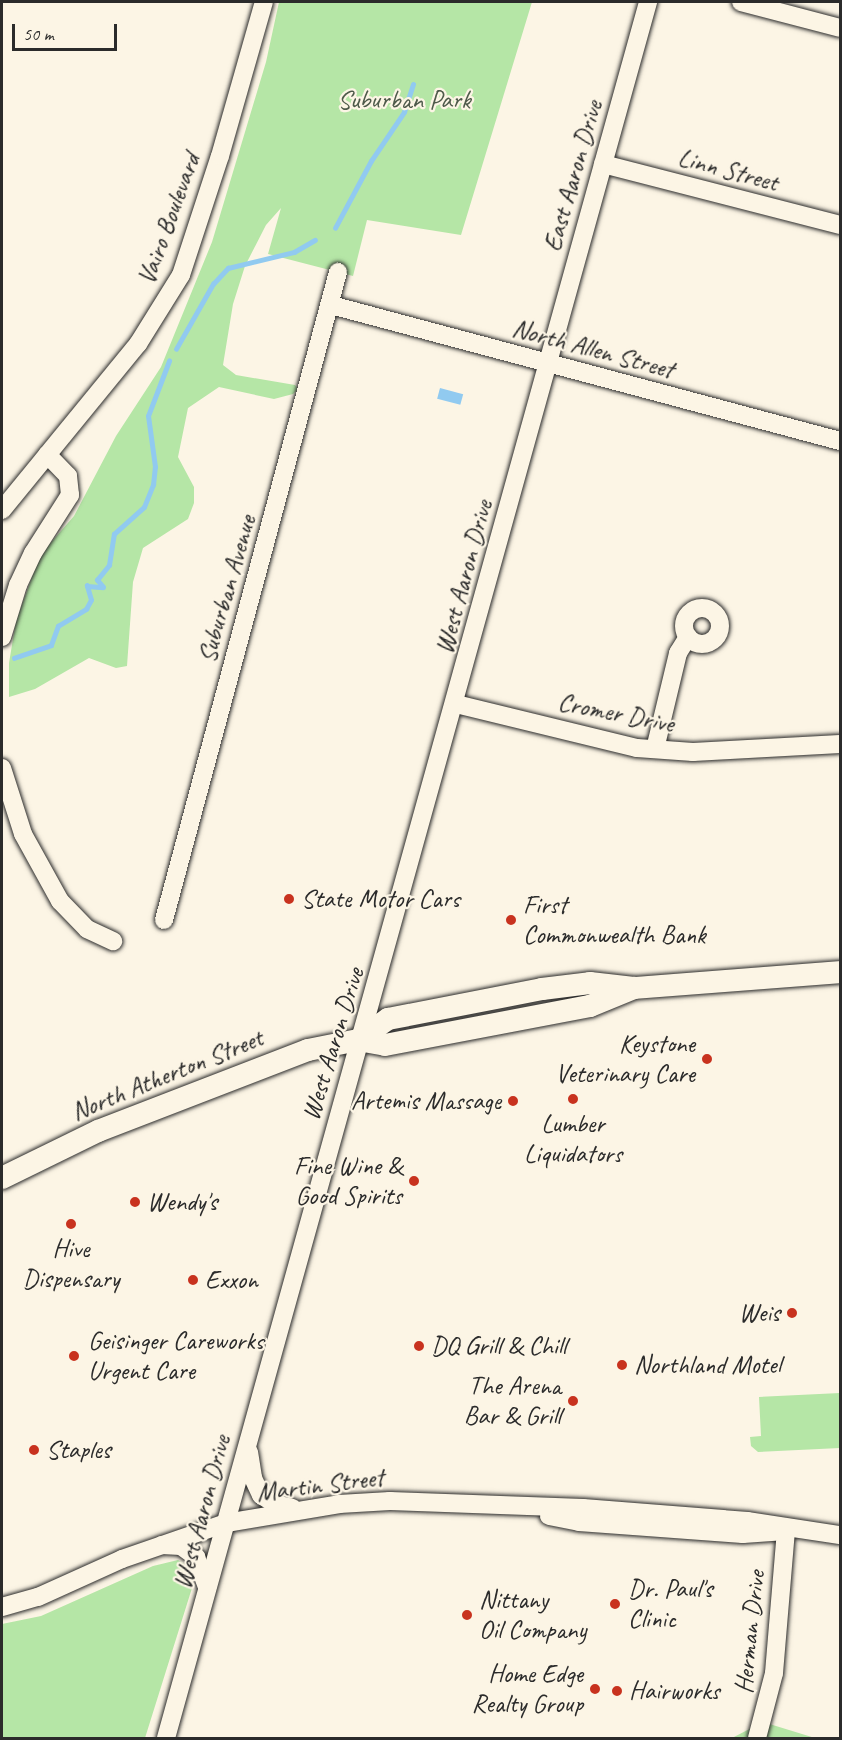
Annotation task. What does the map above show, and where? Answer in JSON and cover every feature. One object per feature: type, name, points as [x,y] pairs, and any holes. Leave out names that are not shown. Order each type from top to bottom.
[{"type":"main road","name":"North Atherton Street","points":[[2,1178],[98,1131],[308,1050],[358,1040],[388,1019],[472,1001],[590,983],[634,988],[840,972]]},
{"type":"street","name":"Vairo Boulevard","points":[[2,510],[138,344],[181,275],[217,167],[264,2]]},
{"type":"street","name":"East Aaron Drive","points":[[548,364],[648,2]]},
{"type":"street","points":[[741,2],[840,28]]},
{"type":"street","name":"Linn Street","points":[[603,164],[840,225]]},
{"type":"street","name":"Suburban Avenue","points":[[165,920],[332,305],[338,272]]},
{"type":"street","name":"North Allen Street","points":[[332,305],[840,441]]},
{"type":"street","name":"West Aaron Drive","points":[[166,1738],[358,1040],[388,951],[548,364]]},
{"type":"street","points":[[2,637],[33,553],[70,495],[68,476],[47,454]]},
{"type":"street","points":[[655,749],[678,653],[688,638]]},
{"type":"street","name":"Cromer Drive","points":[[456,704],[655,749],[693,752],[840,744]]},
{"type":"street","points":[[2,768],[23,834],[60,901],[87,929],[113,941]]},
{"type":"street","points":[[248,1440],[249,1466],[261,1495],[275,1504],[300,1509]]},
{"type":"street","name":"Martin Street","points":[[2,1607],[38,1597],[157,1546],[226,1523],[300,1509],[390,1501],[516,1509],[579,1522],[743,1534],[786,1530],[840,1535]]},
{"type":"street","name":"Herman Drive","points":[[757,1738],[774,1673],[786,1530]]},
{"type":"street","points":[[157,1546],[181,1546],[196,1557],[207,1590]]},
{"type":"green space","name":"Suburban Park","points":[[279,2],[532,2],[461,235],[367,220],[353,276],[268,254],[281,208],[266,225],[245,266],[233,304],[223,365],[236,375],[295,385],[298,389],[293,394],[274,399],[219,387],[188,408],[178,457],[194,487],[194,503],[188,519],[143,548],[133,582],[127,666],[116,668],[89,658],[35,689],[9,697],[9,663],[16,621],[36,566],[47,547],[74,516],[116,436],[161,367],[212,242],[266,62]]},
{"type":"green space","points":[[840,1393],[840,1448],[758,1452],[751,1446],[750,1437],[761,1436],[759,1397]]},
{"type":"green space","points":[[178,1560],[191,1569],[192,1588],[145,1738],[2,1738],[2,1624],[41,1616],[153,1566]]},
{"type":"green space","points":[[763,1722],[815,1738],[732,1738]]},
{"type":"water","points":[[440,388],[463,394],[460,405],[437,399]]},
{"type":"waterway","points":[[335,228],[371,161],[404,112],[413,84]]},
{"type":"waterway","points":[[176,349],[213,284],[228,268],[294,252],[315,240]]},
{"type":"waterway","points":[[14,658],[51,645],[58,626],[86,609],[91,600],[87,586],[103,587],[97,580],[109,565],[114,534],[144,507],[153,485],[155,467],[148,416],[169,361]]},
{"type":"place","name":"State Motor Cars","points":[[289,899]]},
{"type":"place","name":"First Commonwealth Bank","points":[[511,920]]},
{"type":"place","name":"Keystone Veterinary Care","points":[[707,1059]]},
{"type":"place","name":"Lumber Liquidators","points":[[573,1099]]},
{"type":"place","name":"Artemis Massage","points":[[513,1101]]},
{"type":"place","name":"Fine Wine & Good Spirits","points":[[414,1181]]},
{"type":"place","name":"Wendy's","points":[[135,1202]]},
{"type":"place","name":"Hive Dispensary","points":[[71,1224]]},
{"type":"place","name":"Exxon","points":[[193,1280]]},
{"type":"place","name":"Weis","points":[[792,1313]]},
{"type":"place","name":"DQ Grill & Chill","points":[[419,1346]]},
{"type":"place","name":"Geisinger Careworks Urgent Care","points":[[74,1356]]},
{"type":"place","name":"Northland Motel","points":[[622,1365]]},
{"type":"place","name":"The Arena Bar & Grill","points":[[573,1401]]},
{"type":"place","name":"Staples","points":[[34,1450]]},
{"type":"place","name":"Dr. Paul's Clinic","points":[[615,1604]]},
{"type":"place","name":"Nittany Oil Company","points":[[467,1615]]},
{"type":"place","name":"Home Edge Realty Group","points":[[595,1689]]},
{"type":"place","name":"Hairworks","points":[[617,1691]]}]
